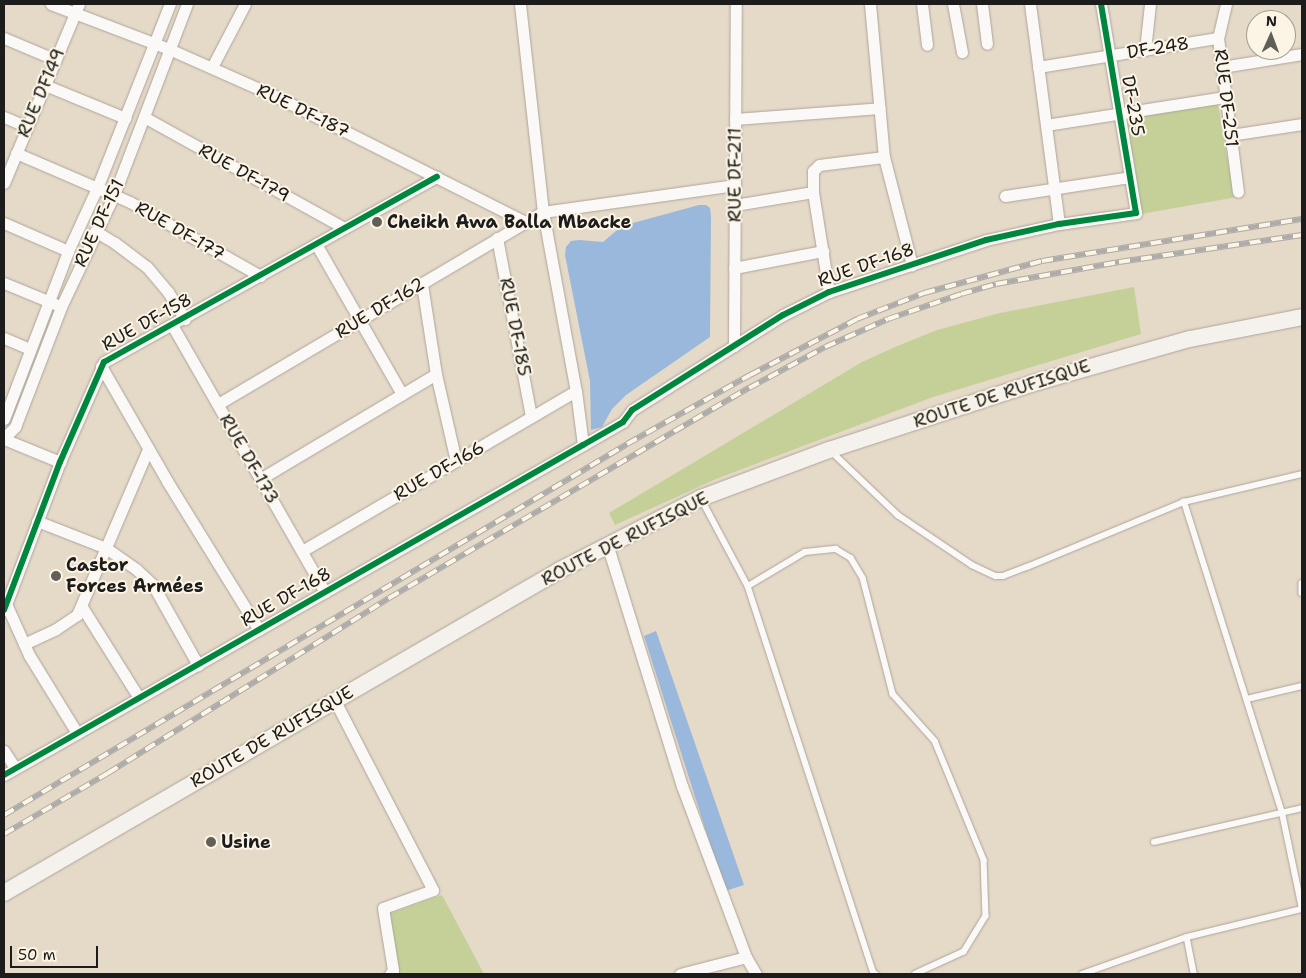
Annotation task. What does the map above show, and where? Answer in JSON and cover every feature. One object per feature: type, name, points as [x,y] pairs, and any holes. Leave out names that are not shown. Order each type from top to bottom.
[{"type":"main road","name":"ROUTE DE RUFISQUE","points":[[4,893],[335,701],[460,626],[606,544],[701,498],[830,450],[1099,363],[1190,339],[1302,317]]},
{"type":"street","name":"RUE DF-187","points":[[51,4],[77,8],[154,44],[212,67],[275,96],[525,222]]},
{"type":"street","name":"RUE DF-151","points":[[4,419],[68,251],[126,118],[170,4]]},
{"type":"street","name":"RUE DF-151","points":[[4,438],[15,427],[61,307],[95,231],[114,195],[187,4]]},
{"type":"street","points":[[212,67],[245,4]]},
{"type":"street","points":[[520,4],[543,212],[576,391],[583,445]]},
{"type":"street","name":"RUE DF-211","points":[[734,346],[736,4]]},
{"type":"street","points":[[870,4],[884,157],[912,265]]},
{"type":"street","points":[[922,4],[927,45]]},
{"type":"street","points":[[953,4],[962,52]]},
{"type":"street","points":[[982,4],[987,44]]},
{"type":"street","points":[[1030,4],[1059,224]]},
{"type":"street","name":"DF-235","points":[[1101,4],[1136,213]]},
{"type":"street","points":[[1145,50],[1150,4]]},
{"type":"street","name":"RUE DF-251","points":[[1226,4],[1218,38],[1238,192]]},
{"type":"street","name":"RUE DF149","points":[[4,183],[77,8]]},
{"type":"street","points":[[4,38],[56,60]]},
{"type":"street","name":"DF-248","points":[[1038,67],[1218,38]]},
{"type":"street","points":[[1222,67],[1302,54]]},
{"type":"street","points":[[45,85],[126,118]]},
{"type":"street","points":[[1046,125],[1119,112],[1225,97]]},
{"type":"street","points":[[735,119],[880,108]]},
{"type":"street","name":"RUE DF-179","points":[[144,117],[344,228]]},
{"type":"street","points":[[4,118],[27,127]]},
{"type":"street","points":[[1230,135],[1302,124]]},
{"type":"street","name":"RUE DF-177","points":[[16,153],[114,195],[260,276]]},
{"type":"street","points":[[829,292],[813,192],[814,171],[819,165],[884,157]]},
{"type":"street","name":"RUE DF-158","points":[[5,608],[60,462],[101,366],[116,355],[185,319],[437,177]]},
{"type":"street","points":[[1005,196],[1130,177]]},
{"type":"street","points":[[543,212],[735,185]]},
{"type":"street","points":[[735,205],[813,192]]},
{"type":"street","name":"RUE DF-162","points":[[218,404],[543,212]]},
{"type":"street","name":"RUE DF-168","points":[[4,775],[623,422],[632,410],[783,315],[829,292],[986,240],[1059,224],[1136,213]]},
{"type":"street","points":[[4,222],[68,251]]},
{"type":"street","points":[[95,231],[115,243],[147,267],[168,292],[185,319]]},
{"type":"street","name":"RUE DF-185","points":[[497,238],[531,417]]},
{"type":"street","points":[[316,244],[402,394]]},
{"type":"street","points":[[734,268],[823,251]]},
{"type":"street","points":[[4,283],[61,307]]},
{"type":"street","points":[[422,284],[436,374],[456,461]]},
{"type":"street","name":"RUE DF-173","points":[[172,325],[325,592]]},
{"type":"street","points":[[4,338],[30,349]]},
{"type":"street","points":[[101,366],[148,449],[259,630]]},
{"type":"street","points":[[260,479],[436,374]]},
{"type":"street","name":"RUE DF-166","points":[[302,551],[576,391]]},
{"type":"street","points":[[4,438],[60,462]]},
{"type":"street","points":[[24,644],[70,622],[82,606],[148,449]]},
{"type":"street","points":[[37,520],[106,548],[125,560],[153,585],[198,665]]},
{"type":"street","points":[[606,544],[682,786],[746,957],[756,974]]},
{"type":"street","points":[[82,606],[139,698]]},
{"type":"street","points":[[5,608],[24,644],[77,733]]},
{"type":"street","points":[[335,701],[433,890],[383,908],[393,970],[390,974]]},
{"type":"street","points":[[4,751],[15,768]]},
{"type":"street","points":[[680,974],[746,957]]},
{"type":"lane","points":[[830,450],[898,515],[942,547],[972,565],[996,576],[1003,576],[1184,502],[1302,474]]},
{"type":"lane","points":[[701,498],[748,586],[874,973],[876,974]]},
{"type":"lane","points":[[1082,974],[1187,937],[1302,910],[1282,813],[1184,502]]},
{"type":"lane","points":[[748,586],[805,552],[836,549],[851,558],[863,578],[892,694],[935,741],[984,860],[986,916],[964,952],[916,974]]},
{"type":"lane","points":[[1302,583],[1302,593]]},
{"type":"lane","points":[[1247,699],[1302,686]]},
{"type":"lane","points":[[1154,842],[1302,808]]},
{"type":"lane","points":[[1187,937],[1194,974]]},
{"type":"green space","points":[[1217,99],[1234,197],[1141,214],[1123,115]]},
{"type":"green space","points":[[1134,287],[1141,334],[933,397],[716,479],[615,525],[609,513],[862,362],[895,347],[937,330],[1000,313]]},
{"type":"green space","points":[[442,895],[484,974],[399,974],[389,914]]},
{"type":"water","points":[[699,205],[706,205],[710,208],[711,217],[710,337],[626,395],[612,409],[602,427],[591,430],[590,381],[565,255],[566,247],[571,241],[603,242],[622,226]]},
{"type":"water","points":[[656,631],[744,885],[725,891],[644,636]]},
{"type":"railway","points":[[4,815],[627,444],[750,375],[857,319],[924,293],[1042,261],[1302,219]]},
{"type":"railway","points":[[4,834],[108,773],[389,598],[749,388],[825,347],[888,319],[996,284],[1119,262],[1302,235]]},
{"type":"cycle path","points":[[4,775],[623,422],[632,410],[783,315],[829,292],[986,240],[1059,224],[1136,213],[1101,4]]},
{"type":"cycle path","points":[[4,610],[60,462],[104,362],[437,177]]},
{"type":"place","name":"Cheikh Awa Balla Mbacke","points":[[377,222]]},
{"type":"place","name":"Castor Forces Armées","points":[[56,576]]},
{"type":"place","name":"Usine","points":[[211,842]]}]
